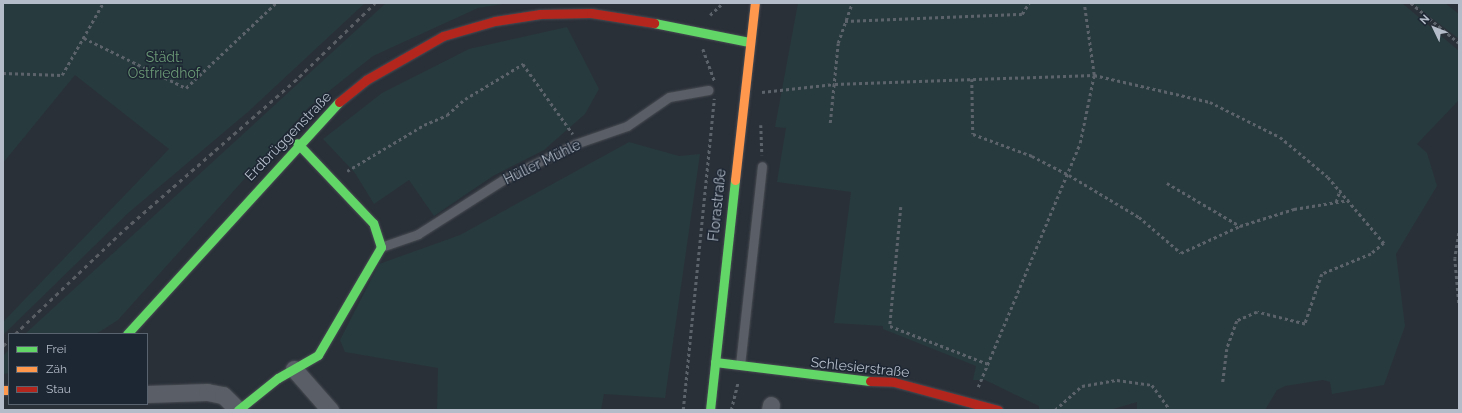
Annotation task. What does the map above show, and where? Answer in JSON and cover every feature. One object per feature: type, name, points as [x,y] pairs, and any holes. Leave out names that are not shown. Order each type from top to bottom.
[{"type":"street","name":"Florastraße","points":[[710,410],[743,89],[755,3]]},
{"type":"street","name":"Erdbrüggenstraße","points":[[128,333],[325,113],[366,80],[443,36],[495,21],[540,14],[591,13],[707,31],[749,42]]},
{"type":"street","points":[[148,394],[207,392],[223,395],[238,410],[294,369],[318,355],[326,344],[381,247],[373,223],[334,180],[297,143]]},
{"type":"street","name":"Schlesierstraße","points":[[715,362],[826,378],[894,382],[974,406],[998,410]]},
{"type":"street","points":[[294,369],[330,410]]},
{"type":"lane","name":"Hüller Mühle","points":[[381,247],[418,234],[506,178],[575,144],[628,126],[669,97],[712,89]]},
{"type":"lane","points":[[740,365],[762,166]]},
{"type":"path","points":[[3,73],[62,75],[103,3]]},
{"type":"path","points":[[84,38],[186,88],[276,3]]},
{"type":"path","points":[[683,410],[712,89],[712,64],[703,52],[711,12],[723,3]]},
{"type":"path","points":[[830,124],[838,43],[852,3]]},
{"type":"path","points":[[845,21],[1022,14],[1029,3]]},
{"type":"path","points":[[974,406],[988,364],[1069,175],[1080,143],[1094,75],[1084,3]]},
{"type":"path","points":[[1411,3],[1459,43]]},
{"type":"path","points":[[334,180],[424,125],[447,115],[465,99],[523,64],[573,131],[575,144]]},
{"type":"path","points":[[743,89],[771,93],[781,88],[835,84],[1094,75],[1163,88],[1210,102],[1249,119],[1280,137],[1350,200],[1384,243],[1371,254],[1322,274],[1305,324],[1257,312],[1237,321],[1227,349],[1224,384]]},
{"type":"path","points":[[972,79],[972,134],[1032,156],[1069,175],[1139,217],[1181,253],[1240,226],[1294,209],[1350,200]]},
{"type":"path","points":[[1167,183],[1240,226]]},
{"type":"path","points":[[1336,202],[1340,190]]},
{"type":"path","points":[[901,207],[890,326],[988,364]]},
{"type":"path","points":[[1459,233],[1455,258],[1459,304]]},
{"type":"path","points":[[731,410],[740,365]]},
{"type":"path","points":[[1054,410],[1082,386],[1117,380],[1152,385],[1170,410]]},
{"type":"green space","name":"Städt. Ostfriedhof","points":[[3,3],[365,3],[249,111],[127,214],[3,335],[3,322],[169,149],[75,75],[3,163]]},
{"type":"green space","points":[[386,3],[509,3],[478,8],[373,56],[309,107],[118,320],[98,333],[26,333]]},
{"type":"green space","points":[[798,3],[1402,3],[1459,51],[1459,100],[1417,144],[1427,153],[1437,186],[1396,254],[1405,326],[1384,385],[1332,394],[1330,382],[1323,380],[1285,386],[1277,390],[1265,410],[1137,410],[1137,402],[1110,410],[1039,410],[1039,406],[985,380],[973,380],[976,366],[883,329],[883,326],[834,323],[851,192],[777,182],[786,128],[775,127]]},
{"type":"green space","points":[[1412,3],[1445,3],[1459,14],[1459,39]]},
{"type":"green space","points":[[567,27],[599,89],[585,114],[544,150],[493,176],[434,216],[409,180],[374,204],[355,173],[323,139],[382,93],[469,49]]},
{"type":"green space","points":[[629,142],[679,156],[700,154],[665,398],[604,394],[601,410],[437,410],[438,368],[345,352],[340,340],[379,264],[460,235]]},
{"type":"green space","points":[[8,351],[8,373],[4,374],[3,356]]},
{"type":"railway","points":[[16,333],[125,229],[299,77],[375,3]]},
{"type":"railway","points":[[3,346],[8,341]]},
{"type":"traffic: fast","points":[[654,23],[749,42]]},
{"type":"traffic: fast","points":[[128,333],[339,102]]},
{"type":"traffic: fast","points":[[238,410],[278,378],[318,355],[381,247],[373,223],[297,143]]},
{"type":"traffic: fast","points":[[710,410],[735,180]]},
{"type":"traffic: fast","points":[[715,362],[870,381]]},
{"type":"traffic: slow","points":[[735,180],[755,3]]},
{"type":"traffic: slow","points":[[3,390],[8,390]]},
{"type":"traffic: jam","points":[[339,102],[366,80],[443,36],[495,21],[540,14],[591,13],[654,23]]},
{"type":"traffic: jam","points":[[870,381],[894,382],[998,410]]}]
